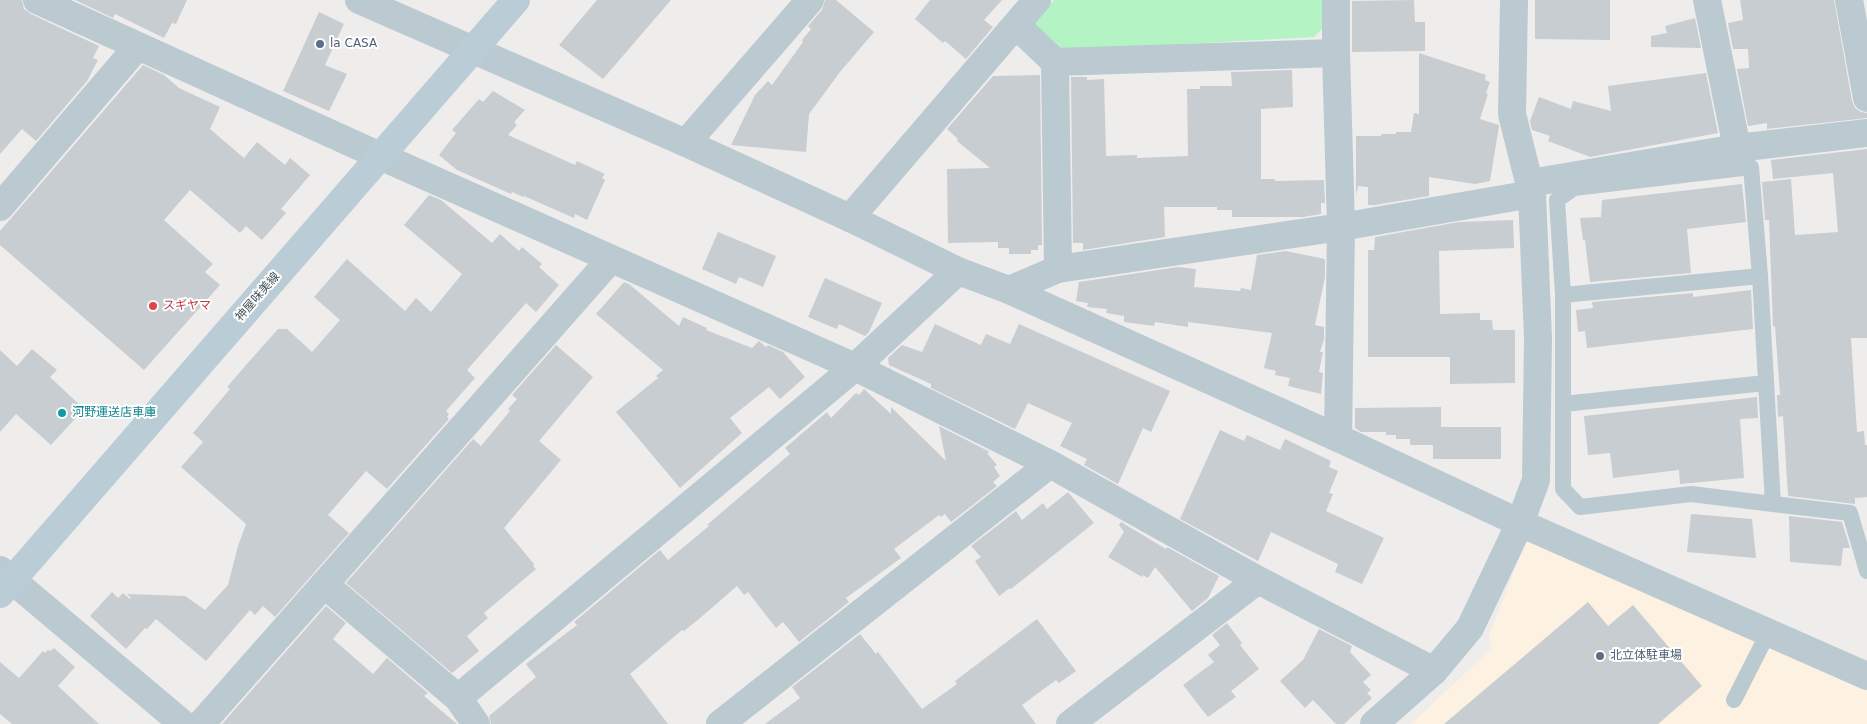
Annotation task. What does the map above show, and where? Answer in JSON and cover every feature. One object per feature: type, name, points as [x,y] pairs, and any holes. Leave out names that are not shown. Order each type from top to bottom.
[{"type":"main road","name":"神屋味美線","points":[[4,582],[516,0]]},
{"type":"street","points":[[37,0],[380,156],[855,368],[1050,464],[1258,580],[1434,671]]},
{"type":"street","points":[[359,0],[686,144],[850,218],[958,271],[1009,290],[1338,438],[1520,523],[1867,676]]},
{"type":"street","points":[[686,144],[810,0]]},
{"type":"street","points":[[850,218],[1037,0]]},
{"type":"street","points":[[1336,0],[1341,227],[1338,438]]},
{"type":"street","points":[[1374,724],[1434,671],[1470,628],[1520,523],[1536,480],[1538,338],[1531,189],[1512,114],[1514,0]]},
{"type":"street","points":[[1707,0],[1737,148]]},
{"type":"street","points":[[1849,0],[1867,98]]},
{"type":"street","points":[[1016,25],[1055,62],[1336,53]]},
{"type":"street","points":[[0,207],[138,46]]},
{"type":"street","points":[[1055,62],[1058,268]]},
{"type":"street","points":[[1009,290],[1058,268],[1341,227],[1737,148],[1867,133]]},
{"type":"street","points":[[201,724],[611,259]]},
{"type":"street","points":[[458,698],[855,368],[958,271]]},
{"type":"street","points":[[720,724],[1050,464]]},
{"type":"street","points":[[1070,724],[1258,580]]},
{"type":"street","points":[[4,582],[183,724]]},
{"type":"street","points":[[324,584],[458,698],[476,724]]},
{"type":"lane","points":[[1774,504],[1760,276],[1751,167],[1574,188],[1557,200],[1564,295],[1564,489],[1580,507],[1691,494],[1774,504],[1850,513],[1867,571]]},
{"type":"lane","points":[[1564,295],[1760,276]]},
{"type":"lane","points":[[1564,404],[1766,383]]},
{"type":"lane","points":[[1734,700],[1768,633]]},
{"type":"shaded area","points":[[1535,536],[1867,689],[1867,724],[1411,724],[1492,648],[1489,636],[1526,541]]},
{"type":"green space","points":[[1054,0],[1322,0],[1323,28],[1314,37],[1053,51],[1035,34],[1035,22]]},
{"type":"building","points":[[0,0],[22,0],[24,9],[31,14],[99,46],[93,58],[98,60],[87,81],[36,141],[22,129],[0,154]]},
{"type":"building","points":[[75,0],[187,0],[176,24],[172,23],[164,38],[115,14],[113,18]]},
{"type":"building","points":[[597,0],[671,0],[603,79],[559,45]]},
{"type":"building","points":[[825,0],[836,0],[874,32],[840,72],[809,114],[806,152],[731,145],[755,95],[768,81],[772,85],[803,42],[802,40],[811,29],[808,26],[822,10]]},
{"type":"building","points":[[930,0],[1002,0],[984,20],[993,27],[966,59],[945,41],[943,43],[915,19]]},
{"type":"building","points":[[1414,0],[1415,22],[1425,22],[1425,51],[1352,52],[1352,1]]},
{"type":"building","points":[[1535,0],[1610,0],[1610,40],[1535,39]]},
{"type":"building","points":[[1740,0],[1834,0],[1852,101],[1855,108],[1867,113],[1867,118],[1767,129],[1767,123],[1748,126],[1737,69],[1749,68],[1748,49],[1733,49],[1728,23],[1743,20]]},
{"type":"building","name":"la CASA","points":[[319,12],[344,24],[325,65],[347,74],[329,111],[283,91]]},
{"type":"building","points":[[1695,18],[1701,48],[1651,47],[1651,36],[1667,33],[1665,26]]},
{"type":"building","points":[[1419,53],[1486,75],[1485,80],[1490,82],[1480,119],[1499,125],[1490,181],[1475,184],[1429,177],[1429,196],[1368,205],[1368,187],[1358,186],[1356,195],[1356,136],[1381,136],[1381,134],[1396,134],[1396,132],[1411,132],[1414,113],[1419,114]]},
{"type":"building","points":[[143,65],[164,75],[179,88],[220,107],[210,129],[244,158],[257,142],[285,165],[290,158],[310,175],[281,209],[286,213],[262,240],[246,226],[240,233],[190,190],[164,220],[213,264],[205,272],[220,285],[144,370],[0,245],[0,231]]},
{"type":"building","points":[[1292,70],[1293,107],[1261,109],[1261,179],[1275,179],[1275,181],[1324,180],[1325,203],[1321,203],[1321,214],[1303,217],[1232,217],[1232,210],[1217,210],[1217,207],[1164,207],[1165,237],[1083,250],[1083,243],[1073,243],[1071,77],[1087,77],[1087,80],[1104,79],[1106,156],[1137,155],[1137,158],[1188,156],[1187,89],[1200,89],[1200,86],[1232,86],[1231,72]]},
{"type":"building","points":[[1706,73],[1718,133],[1590,157],[1548,141],[1550,136],[1532,130],[1530,121],[1539,97],[1571,109],[1573,101],[1611,111],[1608,86]]},
{"type":"building","points":[[1040,75],[1042,245],[1038,245],[1038,250],[1031,250],[1031,254],[1009,254],[1009,248],[998,248],[998,242],[948,243],[947,169],[990,168],[957,141],[958,139],[947,129],[993,76]]},
{"type":"building","points":[[493,91],[525,110],[514,122],[517,125],[508,135],[575,165],[577,161],[605,174],[602,178],[605,180],[587,220],[575,214],[574,218],[524,196],[512,192],[511,194],[457,170],[439,155],[456,133],[452,130],[479,99],[483,102]]},
{"type":"building","points":[[1867,149],[1867,338],[1851,338],[1857,432],[1864,431],[1865,445],[1867,445],[1867,497],[1855,498],[1855,504],[1788,496],[1783,416],[1778,417],[1777,395],[1780,395],[1775,326],[1773,327],[1769,220],[1765,220],[1762,182],[1791,179],[1795,235],[1838,232],[1833,173],[1773,179],[1771,160]]},
{"type":"building","points":[[1742,184],[1746,222],[1687,229],[1691,273],[1590,282],[1585,240],[1583,240],[1580,218],[1601,217],[1602,200]]},
{"type":"building","points":[[429,195],[441,200],[492,243],[500,234],[519,251],[522,247],[542,264],[539,267],[559,285],[536,312],[526,303],[467,370],[475,378],[446,411],[449,414],[447,417],[449,419],[387,489],[366,471],[328,515],[349,533],[275,617],[263,606],[255,615],[250,610],[206,661],[156,619],[126,649],[90,616],[112,592],[118,598],[123,593],[130,599],[127,594],[185,596],[205,610],[228,585],[246,524],[181,467],[203,442],[193,433],[230,389],[227,387],[278,329],[287,329],[312,352],[340,320],[314,297],[347,259],[405,311],[416,298],[431,312],[462,274],[404,225]]},
{"type":"building","points":[[1513,220],[1514,248],[1439,251],[1440,314],[1480,313],[1480,320],[1492,320],[1493,330],[1515,330],[1515,383],[1450,384],[1450,357],[1368,357],[1368,250],[1374,250],[1375,237],[1459,222]]},
{"type":"building","points":[[718,232],[776,256],[763,287],[739,277],[736,284],[702,269]]},
{"type":"building","points":[[1286,251],[1325,259],[1325,277],[1315,325],[1324,327],[1324,339],[1320,352],[1323,352],[1319,372],[1323,373],[1321,394],[1288,386],[1290,378],[1275,375],[1276,371],[1264,368],[1272,333],[1188,322],[1188,327],[1155,322],[1154,326],[1124,322],[1124,316],[1106,313],[1107,309],[1087,307],[1088,303],[1076,301],[1079,282],[1178,267],[1196,269],[1194,287],[1240,291],[1241,288],[1251,290],[1257,255]]},
{"type":"building","points":[[825,278],[882,303],[869,332],[865,336],[839,324],[837,329],[808,317]]},
{"type":"building","points":[[624,282],[629,284],[679,326],[683,317],[707,328],[706,330],[752,348],[759,341],[766,347],[768,345],[783,352],[805,377],[780,399],[769,387],[730,418],[742,433],[680,488],[616,412],[658,378],[656,376],[663,370],[596,314]]},
{"type":"building","points":[[1751,290],[1753,329],[1587,348],[1585,331],[1578,332],[1576,310],[1593,308],[1592,302],[1693,293],[1693,297]]},
{"type":"building","points":[[935,324],[981,345],[986,334],[1010,344],[1019,324],[1170,391],[1151,432],[1143,428],[1118,484],[1084,465],[1087,459],[1060,446],[1072,423],[1028,403],[1015,429],[931,388],[931,384],[889,365],[888,358],[902,345],[922,352]]},
{"type":"building","points":[[556,345],[593,377],[539,441],[561,460],[504,528],[536,569],[484,613],[488,618],[467,636],[479,651],[452,673],[346,583],[473,439],[481,446],[510,411],[508,409],[517,399],[512,395]]},
{"type":"building","points":[[32,349],[57,370],[50,377],[84,409],[51,445],[16,414],[0,432],[0,350],[17,366]]},
{"type":"building","points":[[864,389],[891,414],[891,407],[946,461],[939,426],[990,452],[987,453],[997,465],[994,467],[1000,476],[993,482],[997,486],[951,522],[945,514],[941,517],[939,515],[894,549],[901,558],[846,598],[849,602],[799,642],[783,622],[776,628],[748,592],[744,595],[737,586],[630,674],[668,724],[491,724],[489,716],[536,677],[526,664],[577,625],[574,622],[660,550],[668,560],[790,454],[785,448],[827,412],[831,418],[856,393],[859,395]]},
{"type":"building","points":[[1757,397],[1758,418],[1740,419],[1744,478],[1680,484],[1679,470],[1613,478],[1610,453],[1588,455],[1584,416]]},
{"type":"building","points":[[1441,407],[1441,427],[1501,427],[1501,459],[1433,459],[1433,445],[1410,445],[1410,439],[1396,439],[1396,435],[1386,435],[1386,432],[1361,432],[1355,428],[1355,408]]},
{"type":"building","points":[[1220,430],[1244,441],[1247,435],[1280,450],[1285,439],[1331,461],[1329,467],[1338,471],[1329,493],[1333,494],[1326,511],[1384,538],[1362,584],[1335,572],[1338,564],[1271,532],[1258,561],[1180,519]]},
{"type":"building","points":[[1068,492],[1094,523],[1011,589],[999,596],[975,561],[981,557],[971,546],[1016,511],[1022,520],[1043,503],[1047,509]]},
{"type":"building","points":[[1691,514],[1752,519],[1756,558],[1687,552]]},
{"type":"building","points":[[1789,516],[1842,522],[1850,548],[1843,548],[1841,566],[1790,562]]},
{"type":"building","points":[[1121,522],[1166,549],[1167,547],[1219,576],[1208,598],[1192,611],[1155,567],[1148,578],[1143,575],[1142,577],[1108,557],[1124,532],[1119,525]]},
{"type":"building","name":"北立体駐車場","points":[[1588,602],[1608,626],[1633,605],[1702,686],[1658,724],[1444,724]]},
{"type":"building","points":[[326,606],[346,623],[333,639],[373,674],[387,658],[428,693],[424,696],[457,724],[222,724]]},
{"type":"building","points":[[1037,619],[1076,671],[1059,683],[1056,680],[1022,705],[1036,724],[765,724],[800,698],[792,687],[860,634],[876,654],[878,652],[922,709],[957,684],[955,681]]},
{"type":"building","points":[[1227,623],[1242,643],[1240,645],[1259,669],[1231,691],[1236,697],[1208,717],[1183,685],[1214,662],[1208,655],[1220,645],[1212,635]]},
{"type":"building","points":[[1319,629],[1352,646],[1350,652],[1371,675],[1363,682],[1371,690],[1367,693],[1372,698],[1344,724],[1336,724],[1313,700],[1305,708],[1280,681],[1303,660]]},
{"type":"building","points":[[54,648],[75,667],[58,686],[99,724],[12,724],[0,714],[0,662],[19,678],[43,651],[45,653]]},
{"type":"place","name":"la CASA","points":[[320,44]]},
{"type":"place","name":"スギヤマ","points":[[153,306]]},
{"type":"place","name":"河野運送店車庫","points":[[62,413]]},
{"type":"place","name":"北立体駐車場","points":[[1600,656]]}]
